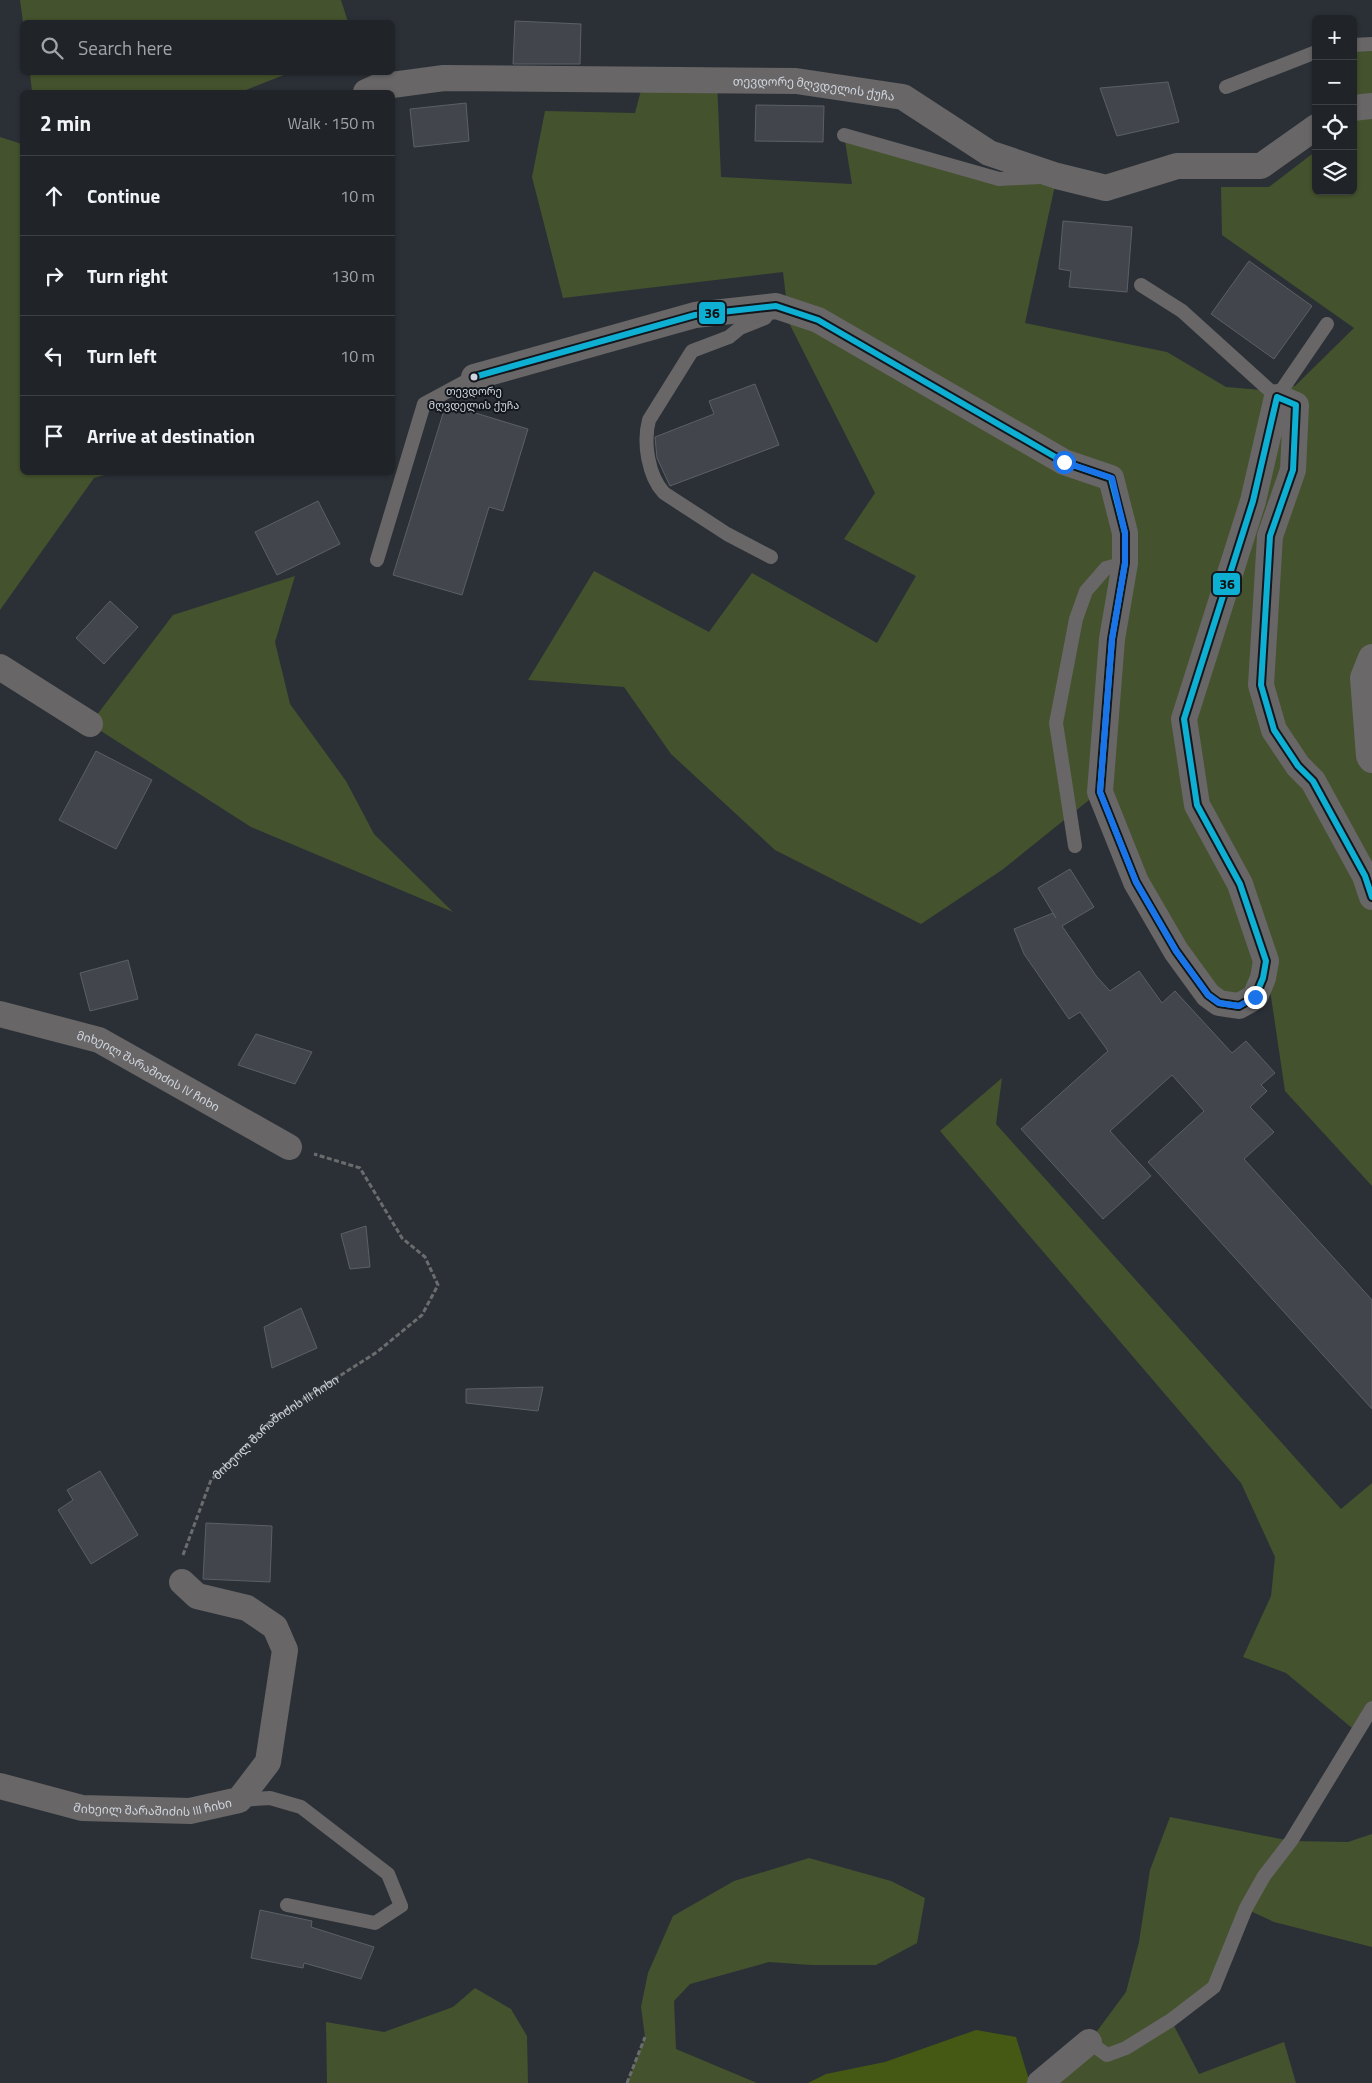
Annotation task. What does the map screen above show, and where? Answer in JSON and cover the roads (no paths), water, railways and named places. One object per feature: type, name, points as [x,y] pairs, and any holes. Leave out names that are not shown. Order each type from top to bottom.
[{"type":"street","name":"თევდორე მღვდელის ქუჩა","points":[[371,90],[378,87],[444,78],[796,81],[903,97],[989,153],[1057,176],[1106,188],[1177,166],[1261,166],[1312,130]]},
{"type":"street","points":[[1357,108],[1372,106]]},
{"type":"street","points":[[474,377],[695,315],[776,306],[818,320],[1064,462],[1112,478],[1125,533],[1125,563],[1112,639],[1100,792],[1136,882],[1176,951],[1208,995],[1219,1003],[1239,1006],[1255,997],[1263,978],[1266,961],[1240,884],[1197,806],[1184,719],[1253,501],[1277,397],[1296,405],[1293,470],[1270,536],[1261,685],[1274,730],[1298,766],[1313,781],[1365,876],[1372,898]]},
{"type":"street","points":[[1372,658],[1364,678],[1370,756],[1372,759]]},
{"type":"street","points":[[0,667],[90,724]]},
{"type":"street","name":"მიხეილ შარაშიძის IV ჩიხი","points":[[0,1014],[98,1040],[289,1147]]},
{"type":"street","name":"მიხეილ შარაშიძის III ჩიხი","points":[[0,1786],[82,1808],[190,1811],[239,1800],[268,1762],[284,1650],[275,1627],[247,1608],[197,1596],[182,1582]]},
{"type":"street","points":[[1040,2083],[1089,2042]]},
{"type":"lane","points":[[1357,45],[1372,44]]},
{"type":"lane","points":[[1226,87],[1312,54]]},
{"type":"lane","points":[[844,135],[999,179],[1057,176]]},
{"type":"lane","points":[[1141,285],[1182,311],[1277,397],[1327,324]]},
{"type":"lane","points":[[771,557],[727,534],[664,493],[657,485],[651,468],[646,433],[649,420],[692,351],[729,337],[740,328],[765,318],[776,306]]},
{"type":"lane","points":[[377,560],[424,404],[474,377]]},
{"type":"lane","points":[[1075,846],[1056,723],[1076,619],[1086,591],[1106,568],[1125,563]]},
{"type":"lane","points":[[1089,2042],[1107,2055],[1126,2048],[1171,2020],[1214,1987],[1250,1900],[1264,1876],[1291,1840],[1372,1708]]},
{"type":"lane","points":[[239,1800],[270,1798],[301,1807],[388,1874],[401,1906],[375,1924],[287,1905]]},
{"type":"place","name":"თევდორე მღვდელის ქუჩა","points":[[474,377]]}]
